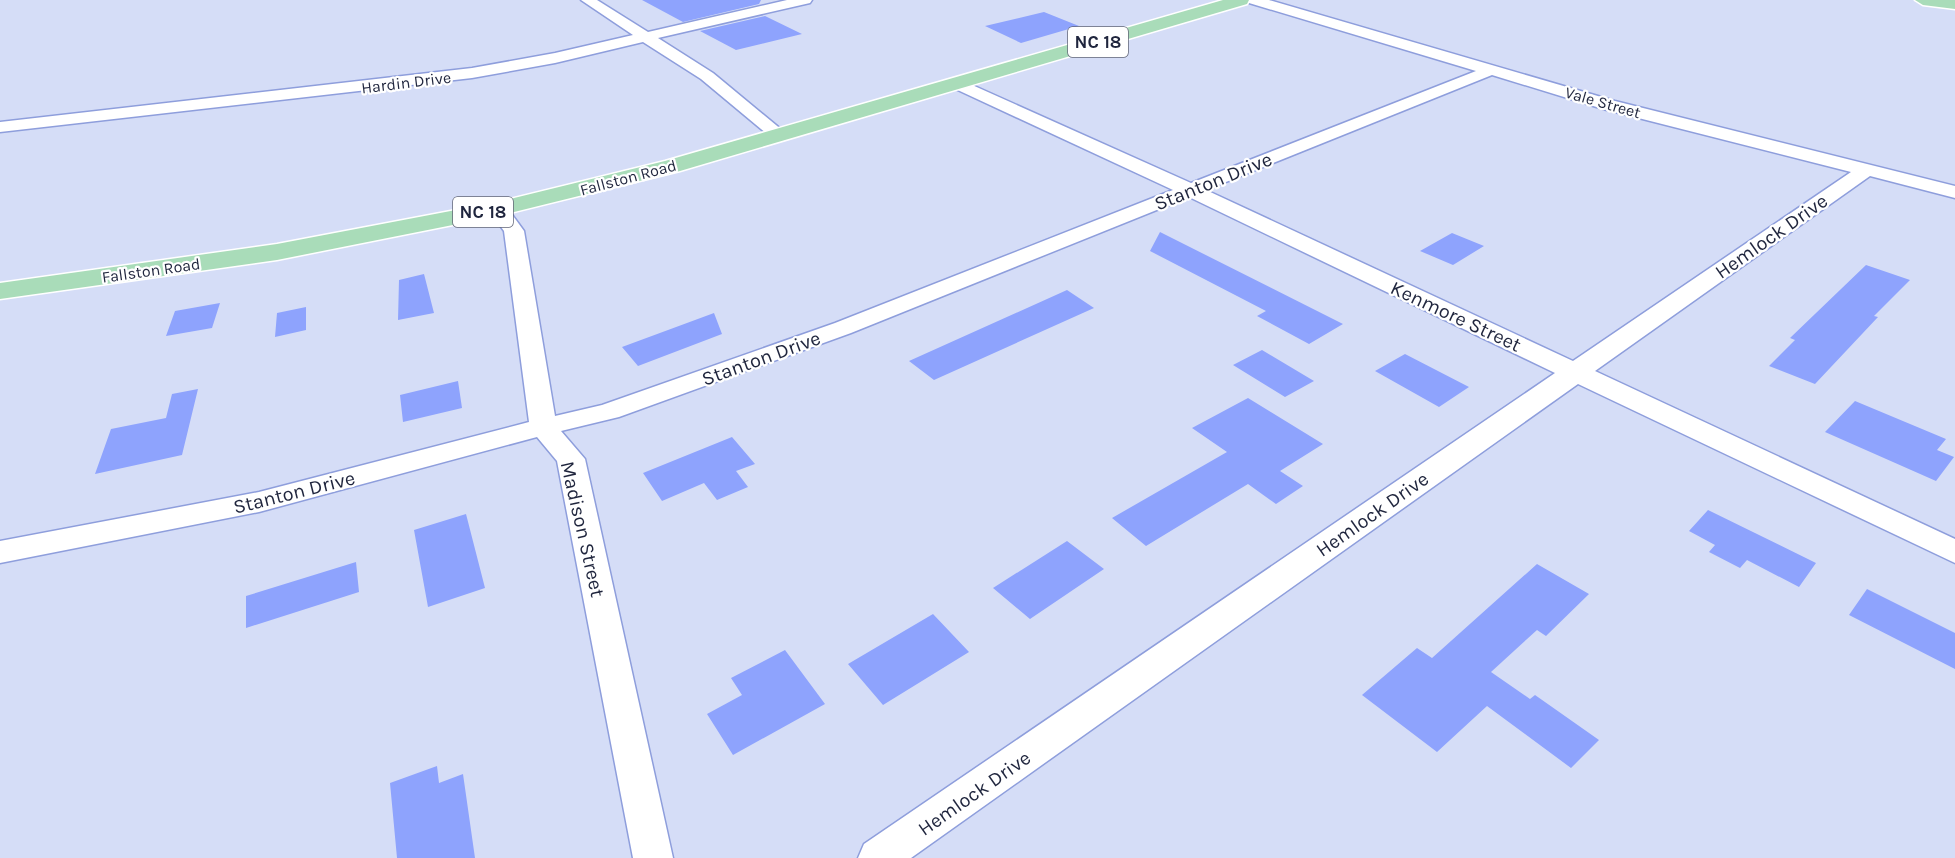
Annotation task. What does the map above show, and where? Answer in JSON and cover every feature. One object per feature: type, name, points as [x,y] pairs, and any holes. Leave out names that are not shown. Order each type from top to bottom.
[{"type":"main road","name":"Fallston Road","points":[[0,291],[277,252],[498,209],[672,166],[1241,0]]},
{"type":"main road","points":[[1923,0],[1955,4]]},
{"type":"street","points":[[588,0],[707,76],[779,135]]},
{"type":"street","name":"Hardin Drive","points":[[0,127],[462,75],[555,58],[805,0]]},
{"type":"street","name":"Vale Street","points":[[1254,0],[1609,105],[1955,192]]},
{"type":"street","name":"Stanton Drive","points":[[0,552],[259,502],[618,408],[832,332],[1492,70]]},
{"type":"street","name":"Kenmore Street","points":[[955,83],[1190,190],[1955,552]]},
{"type":"street","name":"Hemlock Drive","points":[[878,858],[1866,170]]},
{"type":"street","points":[[498,209],[514,231],[543,427]]},
{"type":"street","name":"Madison Street","points":[[543,427],[570,459],[653,858]]},
{"type":"building","points":[[642,0],[761,0],[759,4],[683,22]]},
{"type":"building","points":[[1044,12],[1079,26],[1021,43],[985,26]]},
{"type":"building","points":[[765,16],[802,34],[736,50],[700,31]]},
{"type":"building","points":[[1160,232],[1343,324],[1309,344],[1257,316],[1266,311],[1150,251]]},
{"type":"building","points":[[1452,233],[1484,246],[1453,265],[1420,251]]},
{"type":"building","points":[[1866,265],[1910,280],[1874,316],[1878,317],[1815,384],[1769,366],[1795,340],[1790,338]]},
{"type":"building","points":[[424,274],[434,313],[398,320],[399,280]]},
{"type":"building","points":[[1067,290],[1094,308],[934,380],[909,361]]},
{"type":"building","points":[[220,303],[212,328],[166,336],[175,311]]},
{"type":"building","points":[[306,307],[306,330],[275,337],[277,313]]},
{"type":"building","points":[[714,313],[722,334],[638,366],[622,347]]},
{"type":"building","points":[[1262,350],[1314,381],[1285,397],[1233,365]]},
{"type":"building","points":[[1405,354],[1469,387],[1439,407],[1375,371]]},
{"type":"building","points":[[458,381],[462,408],[403,422],[400,395]]},
{"type":"building","points":[[198,389],[182,455],[95,474],[111,429],[166,418],[172,394]]},
{"type":"building","points":[[1248,398],[1323,444],[1280,471],[1303,486],[1276,504],[1248,484],[1146,546],[1112,518],[1227,452],[1192,428]]},
{"type":"building","points":[[1855,401],[1946,439],[1937,450],[1954,457],[1936,481],[1825,432]]},
{"type":"building","points":[[732,437],[755,464],[736,471],[748,487],[717,500],[704,483],[662,501],[643,473]]},
{"type":"building","points":[[1708,510],[1816,563],[1799,587],[1747,560],[1740,568],[1709,552],[1715,545],[1689,531]]},
{"type":"building","points":[[466,514],[485,588],[428,607],[414,530]]},
{"type":"building","points":[[1067,541],[1104,569],[1030,619],[993,588]]},
{"type":"building","points":[[356,562],[359,592],[246,628],[246,596]]},
{"type":"building","points":[[1537,564],[1589,594],[1546,636],[1537,630],[1491,672],[1530,699],[1535,695],[1599,740],[1571,768],[1487,706],[1437,752],[1362,695],[1417,648],[1432,658]]},
{"type":"building","points":[[1867,589],[1955,633],[1955,669],[1849,615]]},
{"type":"building","points":[[933,614],[969,652],[883,705],[848,664]]},
{"type":"building","points":[[785,650],[825,704],[733,755],[707,714],[742,695],[731,678]]},
{"type":"building","points":[[437,766],[439,783],[463,774],[475,858],[397,858],[390,783]]}]
